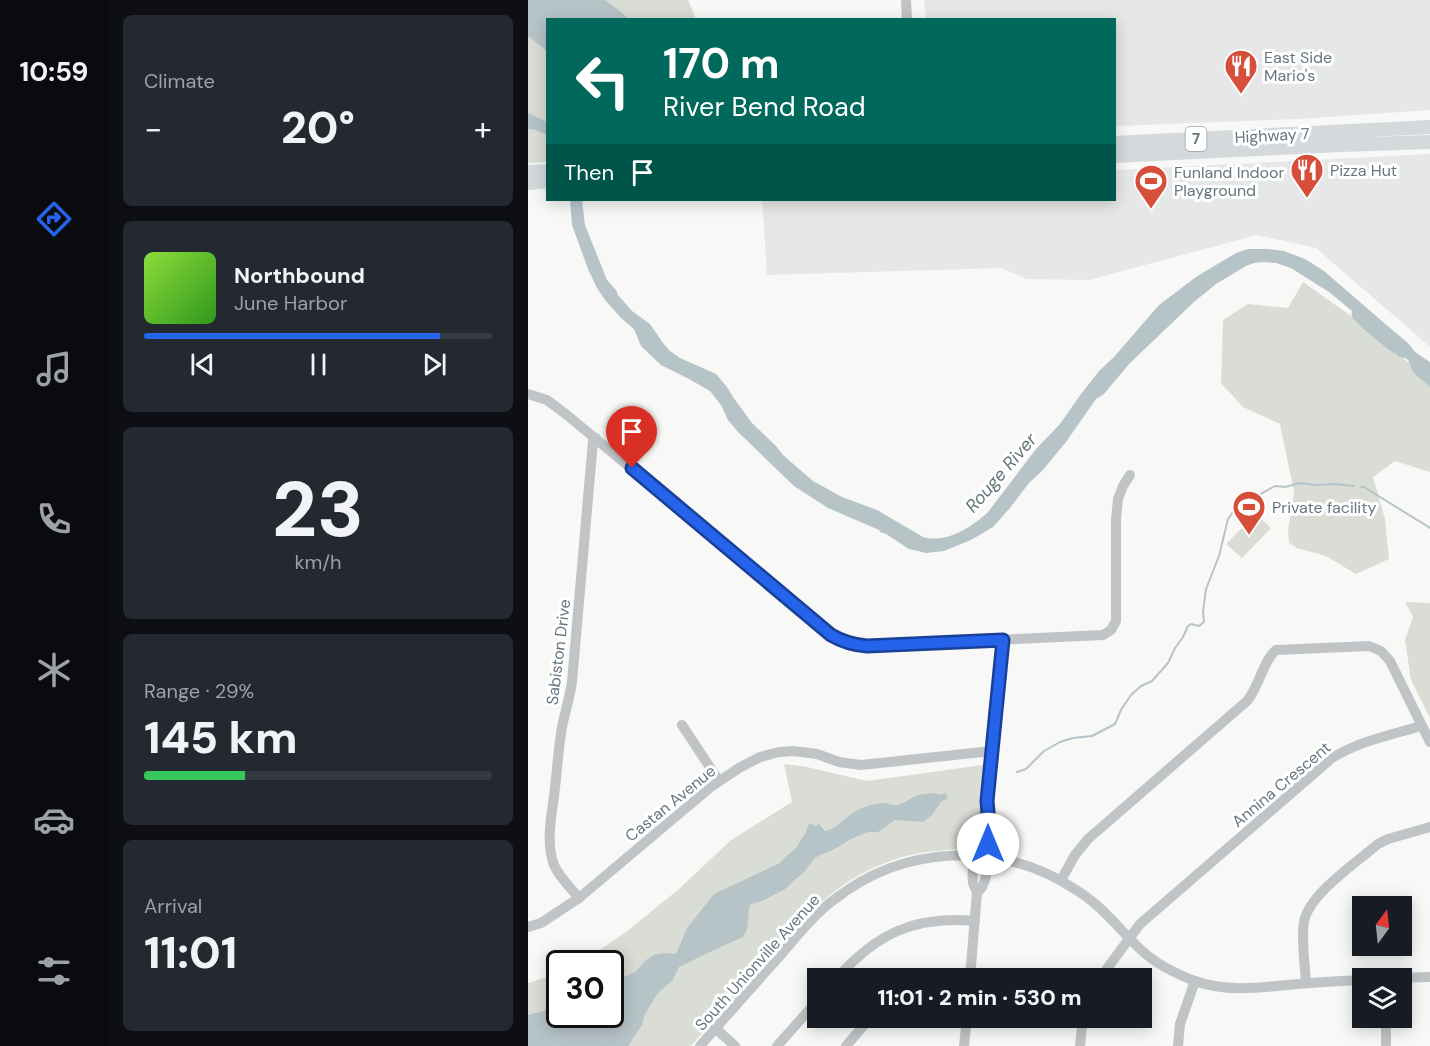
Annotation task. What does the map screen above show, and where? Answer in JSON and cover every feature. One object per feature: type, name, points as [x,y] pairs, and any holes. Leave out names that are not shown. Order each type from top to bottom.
[{"type":"main road","name":"Highway 7","points":[[1116,143],[1430,127]]},
{"type":"main road","name":"Highway 7","points":[[1116,156],[1430,142]]},
{"type":"main road","points":[[528,172],[546,171]]},
{"type":"main road","points":[[528,183],[546,181]]},
{"type":"street","points":[[906,0],[907,18]]},
{"type":"street","points":[[528,394],[547,400],[596,438],[831,635],[842,642],[855,645],[1103,635],[1111,630],[1116,621],[1116,519],[1118,499],[1130,475]]},
{"type":"street","name":"Sabiston Drive","points":[[579,898],[554,865],[550,845],[550,827],[557,755],[562,724],[570,700],[596,438]]},
{"type":"street","points":[[971,968],[977,892],[973,872],[981,822],[987,801],[1003,640]]},
{"type":"street","points":[[1062,880],[1075,855],[1088,839],[1247,701],[1276,650],[1360,646],[1381,651],[1390,661],[1430,742]]},
{"type":"street","points":[[682,725],[719,781]]},
{"type":"street","name":"Annina Crescent","points":[[1107,968],[1140,924],[1332,758],[1360,744],[1421,726]]},
{"type":"street","name":"Castan Avenue","points":[[528,927],[541,923],[579,898],[719,781],[760,758],[779,752],[805,752],[839,762],[861,765],[992,751]]},
{"type":"street","points":[[977,892],[983,887],[987,856],[989,823],[987,801]]},
{"type":"street","points":[[1306,983],[1304,921],[1318,894],[1378,844],[1430,827]]},
{"type":"street","name":"South Unionville Avenue","points":[[700,1046],[813,918],[843,893],[867,878],[908,862],[940,856],[987,856],[1035,868],[1062,880],[1101,908],[1144,952],[1167,968],[1195,981],[1236,988],[1352,981]]},
{"type":"street","points":[[846,968],[866,949],[884,937],[915,924],[939,920],[975,921]]},
{"type":"street","points":[[1412,977],[1430,977]]},
{"type":"street","points":[[1178,1046],[1180,1024],[1195,981]]},
{"type":"street","points":[[777,1046],[807,1012]]},
{"type":"street","points":[[715,1028],[735,1046]]},
{"type":"street","points":[[846,1046],[862,1028]]},
{"type":"street","points":[[964,1046],[966,1028]]},
{"type":"street","points":[[1080,1046],[1082,1028]]},
{"type":"street","points":[[1386,1028],[1386,1046]]},
{"type":"shaded area","points":[[528,0],[688,0],[696,18],[546,18],[546,162],[528,163]]},
{"type":"shaded area","points":[[528,0],[605,0],[628,18],[546,18],[546,50],[528,36]]},
{"type":"shaded area","points":[[924,0],[1430,0],[1430,110],[1298,119],[1116,126],[1116,18],[926,18]]},
{"type":"shaded area","points":[[528,113],[546,122],[546,135],[528,129]]},
{"type":"shaded area","points":[[1430,154],[1430,347],[1316,248],[1257,235],[1089,280],[1026,279],[1001,268],[767,275],[762,201],[1116,201],[1116,170]]},
{"type":"shaded area","points":[[570,201],[582,201],[585,225],[607,280],[618,295],[632,311],[650,324],[670,351],[716,374],[752,423],[783,455],[813,481],[842,497],[877,510],[923,537],[932,539],[958,533],[988,512],[1036,449],[1060,424],[1099,371],[1159,305],[1196,277],[1236,253],[1248,249],[1284,251],[1305,259],[1324,271],[1408,343],[1415,352],[1430,362],[1430,387],[1413,372],[1408,360],[1389,350],[1368,332],[1354,319],[1352,311],[1329,292],[1291,268],[1276,263],[1254,263],[1216,284],[1129,364],[1104,394],[1096,399],[1066,442],[993,527],[971,540],[944,551],[926,553],[909,549],[879,530],[828,508],[794,486],[738,432],[710,391],[661,365],[641,346],[634,329],[622,319],[597,288],[572,225]]},
{"type":"shaded area","points":[[1303,282],[1378,335],[1430,385],[1430,472],[1395,461],[1373,477],[1385,519],[1389,559],[1356,574],[1326,556],[1297,548],[1289,543],[1288,530],[1294,492],[1280,424],[1243,407],[1221,383],[1223,320],[1248,304],[1288,308]]},
{"type":"shaded area","name":"Private facility","points":[[1256,514],[1271,528],[1242,558],[1226,544]]},
{"type":"shaded area","points":[[1405,602],[1430,603],[1430,718],[1411,680],[1405,640],[1413,617]]},
{"type":"shaded area","points":[[784,764],[867,781],[983,765],[980,807],[976,831],[970,845],[914,854],[888,862],[854,878],[826,898],[801,922],[691,1046],[528,1046],[528,983],[546,977],[546,1028],[624,1028],[624,950],[600,950],[679,889],[731,840],[792,802]]},
{"type":"shaded area","points":[[945,793],[948,798],[941,802],[932,815],[923,822],[895,820],[878,832],[869,832],[855,837],[820,855],[785,889],[751,904],[747,930],[743,937],[679,967],[672,981],[658,993],[645,1014],[642,1025],[628,1046],[528,1046],[528,1015],[546,1010],[546,1028],[624,1028],[624,977],[635,972],[654,955],[676,954],[687,928],[714,894],[778,864],[796,848],[809,823],[815,826],[819,824],[825,831],[834,828],[852,813],[866,807],[883,803],[902,804],[918,795]]},
{"type":"waterway","points":[[1017,772],[1026,769],[1044,751],[1060,742],[1092,736],[1115,724],[1131,695],[1141,686],[1152,681],[1168,663],[1188,626],[1191,624],[1199,626],[1204,622],[1206,589],[1219,556],[1228,519],[1236,508],[1275,486],[1285,487],[1300,483],[1354,486]]},
{"type":"waterway","points":[[1361,487],[1430,528]]},
{"type":"place","name":"East Side Mario's","points":[[1241,95]]},
{"type":"place","name":"Pizza Hut","points":[[1307,199]]},
{"type":"place","name":"Funland Indoor Playground","points":[[1151,210]]},
{"type":"place","name":"Private facility","points":[[1249,536]]},
{"type":"route","points":[[632,468],[842,642],[867,646],[1003,640],[987,801],[988,844]]},
{"type":"water label","name":"Rouge River","points":[[1001,473]]}]
